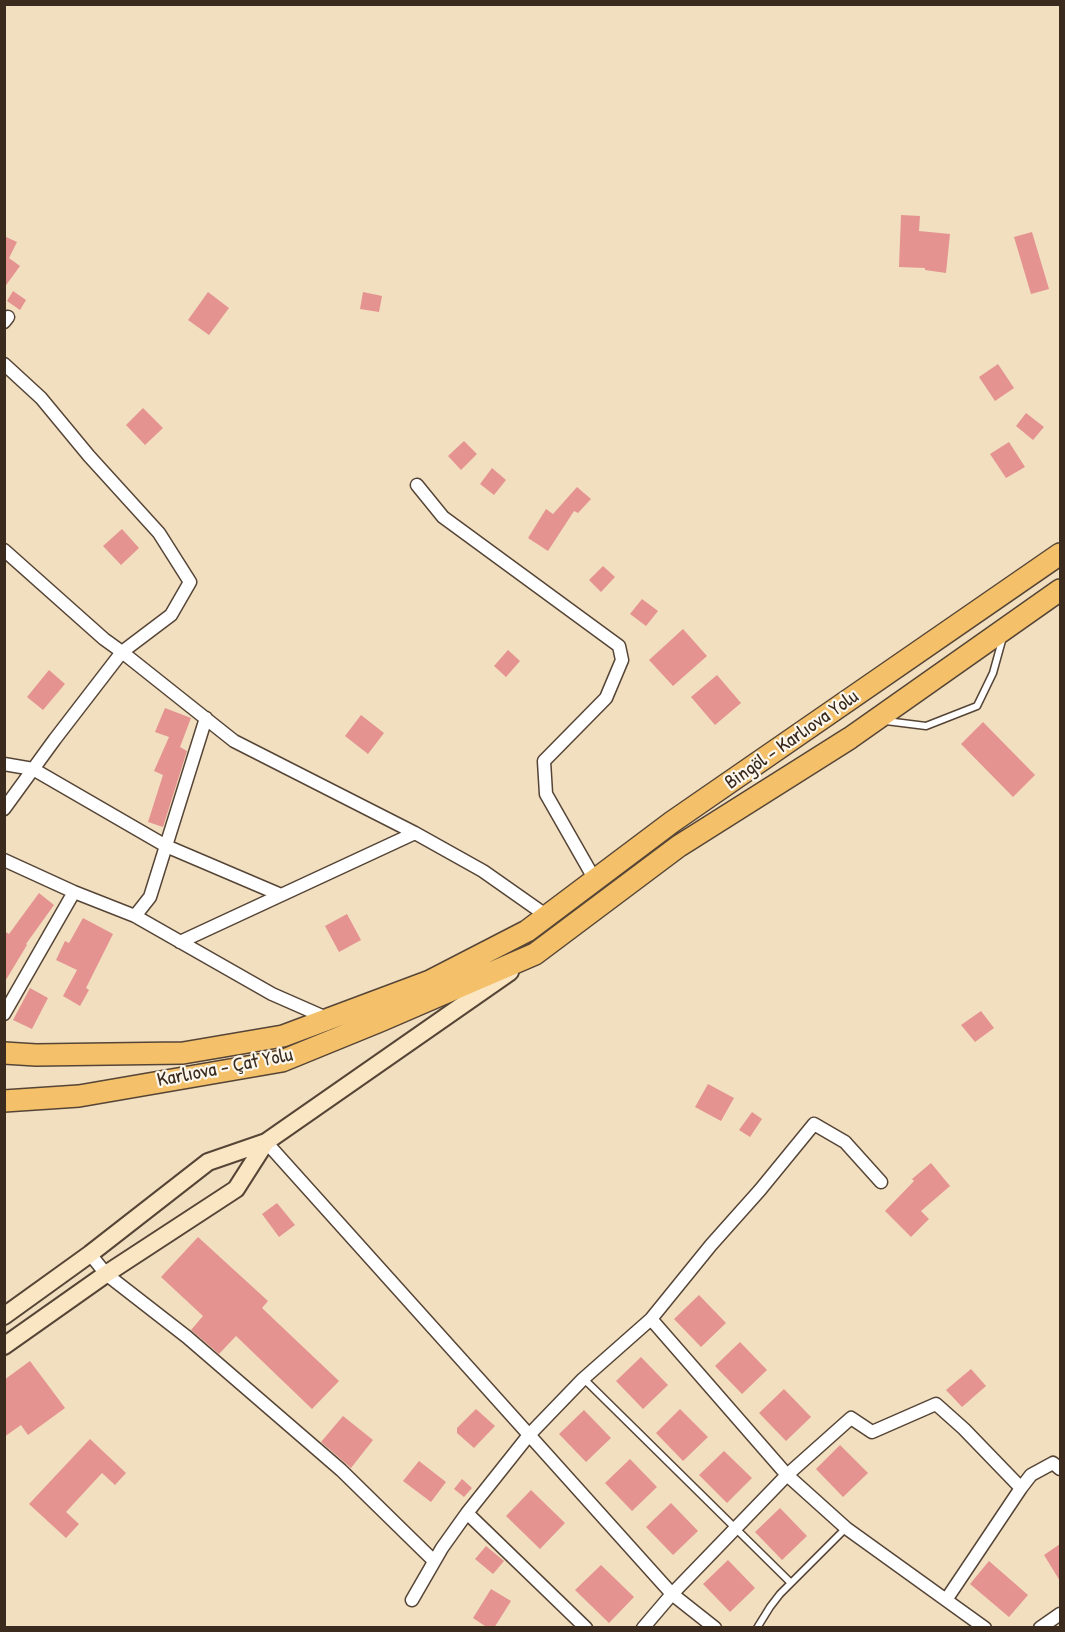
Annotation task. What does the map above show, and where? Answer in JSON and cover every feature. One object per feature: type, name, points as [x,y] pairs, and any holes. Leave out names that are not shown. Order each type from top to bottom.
[{"type":"highway","name":"Bingöl - Karlıova Yolu","points":[[527,932],[672,822],[1060,554]]},
{"type":"highway","name":"Bingöl - Karlıova Yolu","points":[[535,954],[679,846],[850,738],[1060,590]]},
{"type":"highway","name":"Karlıova - Çat Yolu","points":[[4,1053],[36,1055],[183,1053],[283,1036],[430,981],[527,932]]},
{"type":"highway","name":"Karlıova - Çat Yolu","points":[[4,1101],[79,1096],[282,1061],[535,954]]},
{"type":"street","points":[[4,364],[40,398],[159,533],[190,582],[171,615],[122,652],[4,809]]},
{"type":"street","points":[[417,485],[443,517],[619,646],[622,660],[606,698],[544,761],[546,794],[595,880]]},
{"type":"street","points":[[4,550],[104,639],[234,741],[415,833],[483,871],[547,916]]},
{"type":"street","points":[[135,916],[150,897],[206,718]]},
{"type":"street","points":[[4,764],[33,769],[166,846],[281,895]]},
{"type":"street","points":[[180,942],[415,833]]},
{"type":"street","points":[[4,861],[135,916],[272,994],[329,1019]]},
{"type":"street","points":[[4,1014],[74,892]]},
{"type":"street","points":[[4,1316],[90,1254],[208,1162],[266,1142],[535,954]]},
{"type":"street","points":[[412,1600],[434,1561],[466,1513],[529,1435],[584,1378],[651,1319],[814,1124],[845,1142],[881,1182]]},
{"type":"street","points":[[4,1346],[106,1274],[236,1189],[266,1142]]},
{"type":"street","points":[[266,1142],[672,1594],[715,1628]]},
{"type":"street","points":[[90,1254],[106,1274],[187,1337],[341,1470],[434,1561]]},
{"type":"street","points":[[651,1319],[787,1475],[846,1528],[985,1628]]},
{"type":"street","points":[[643,1628],[672,1594],[787,1475],[851,1418],[872,1432],[936,1404],[964,1429],[1021,1488]]},
{"type":"street","points":[[946,1600],[1031,1475],[1053,1463],[1060,1469]]},
{"type":"street","points":[[466,1513],[586,1628]]},
{"type":"street","points":[[1040,1628],[1060,1614]]},
{"type":"lane","points":[[876,720],[926,726],[977,706],[993,673],[1005,629]]},
{"type":"lane","points":[[584,1378],[791,1583]]},
{"type":"lane","points":[[758,1628],[770,1607],[791,1583],[846,1528]]},
{"type":"building","points":[[901,215],[920,216],[919,231],[950,234],[946,273],[925,270],[925,268],[899,267]]},
{"type":"building","points":[[1032,232],[1049,289],[1031,294],[1014,237]]},
{"type":"building","points":[[4,236],[17,242],[9,258],[20,266],[4,288]]},
{"type":"building","points":[[13,291],[26,300],[20,310],[7,301]]},
{"type":"building","points":[[208,292],[229,308],[209,335],[188,320]]},
{"type":"building","points":[[363,292],[382,296],[379,312],[360,309]]},
{"type":"building","points":[[998,364],[1014,388],[995,401],[979,377]]},
{"type":"building","points":[[143,408],[163,428],[145,445],[126,425]]},
{"type":"building","points":[[1026,413],[1044,427],[1033,440],[1016,426]]},
{"type":"building","points":[[464,441],[477,454],[461,470],[448,456]]},
{"type":"building","points":[[1009,442],[1025,467],[1006,478],[990,454]]},
{"type":"building","points":[[492,468],[506,480],[494,495],[480,484]]},
{"type":"building","points":[[577,487],[591,499],[578,513],[574,511],[548,551],[528,538],[546,509],[553,514]]},
{"type":"building","points":[[122,529],[139,548],[121,565],[103,546]]},
{"type":"building","points":[[603,566],[615,577],[601,592],[589,580]]},
{"type":"building","points":[[642,599],[658,611],[646,626],[630,614]]},
{"type":"building","points":[[683,629],[707,656],[673,686],[649,660]]},
{"type":"building","points":[[508,650],[520,661],[506,677],[494,666]]},
{"type":"building","points":[[49,670],[65,684],[43,710],[27,697]]},
{"type":"building","points":[[717,675],[741,703],[715,725],[691,697]]},
{"type":"building","points":[[165,708],[191,718],[180,747],[187,751],[163,827],[148,822],[163,775],[154,771],[169,737],[155,732]]},
{"type":"building","points":[[361,715],[384,733],[368,754],[345,736]]},
{"type":"building","points":[[983,722],[1035,775],[1013,797],[961,744]]},
{"type":"building","points":[[39,893],[54,905],[26,944],[4,983],[4,931],[9,934]]},
{"type":"building","points":[[347,914],[361,940],[339,952],[325,926]]},
{"type":"building","points":[[83,918],[113,934],[86,988],[89,990],[80,1006],[63,996],[77,970],[56,960],[65,941],[69,943]]},
{"type":"building","points":[[30,988],[48,998],[32,1029],[13,1020]]},
{"type":"building","points":[[981,1011],[994,1028],[975,1042],[961,1025]]},
{"type":"building","points":[[708,1084],[734,1098],[721,1121],[695,1107]]},
{"type":"building","points":[[752,1112],[762,1119],[750,1137],[739,1130]]},
{"type":"building","points":[[931,1163],[950,1186],[921,1211],[929,1219],[911,1237],[885,1211],[914,1181],[912,1179]]},
{"type":"building","points":[[277,1203],[295,1225],[279,1237],[262,1214]]},
{"type":"building","points":[[198,1237],[268,1301],[262,1308],[339,1381],[312,1409],[236,1336],[219,1354],[191,1330],[203,1316],[161,1277]]},
{"type":"building","points":[[699,1295],[726,1323],[701,1347],[674,1319]]},
{"type":"building","points":[[740,1342],[767,1370],[742,1394],[715,1366]]},
{"type":"building","points":[[641,1357],[668,1385],[643,1409],[616,1381]]},
{"type":"building","points":[[30,1361],[65,1408],[28,1435],[21,1425],[4,1437],[4,1380]]},
{"type":"building","points":[[971,1369],[986,1386],[962,1407],[946,1390]]},
{"type":"building","points":[[784,1389],[811,1417],[786,1441],[759,1413]]},
{"type":"building","points":[[476,1409],[495,1426],[474,1448],[457,1433],[457,1428]]},
{"type":"building","points":[[680,1409],[708,1437],[683,1461],[656,1433]]},
{"type":"building","points":[[584,1410],[611,1438],[586,1462],[559,1434]]},
{"type":"building","points":[[343,1416],[373,1440],[351,1468],[321,1442]]},
{"type":"building","points":[[90,1439],[126,1473],[115,1485],[102,1473],[66,1512],[79,1524],[66,1538],[29,1504]]},
{"type":"building","points":[[840,1445],[868,1473],[843,1497],[816,1469]]},
{"type":"building","points":[[724,1451],[752,1478],[727,1503],[699,1475]]},
{"type":"building","points":[[630,1459],[657,1487],[632,1511],[605,1483]]},
{"type":"building","points":[[419,1461],[446,1482],[431,1502],[403,1481]]},
{"type":"building","points":[[462,1479],[472,1488],[464,1497],[454,1489]]},
{"type":"building","points":[[531,1490],[565,1523],[540,1549],[506,1516]]},
{"type":"building","points":[[671,1503],[698,1531],[673,1555],[646,1527]]},
{"type":"building","points":[[780,1508],[807,1536],[782,1560],[755,1532]]},
{"type":"building","points":[[1060,1544],[1060,1581],[1044,1555]]},
{"type":"building","points":[[486,1546],[504,1561],[493,1574],[475,1559]]},
{"type":"building","points":[[728,1560],[755,1588],[730,1612],[703,1584]]},
{"type":"building","points":[[989,1561],[1028,1595],[1009,1617],[970,1584]]},
{"type":"building","points":[[601,1565],[634,1597],[609,1623],[575,1590]]},
{"type":"building","points":[[491,1589],[511,1601],[494,1628],[488,1628],[473,1618]]}]
